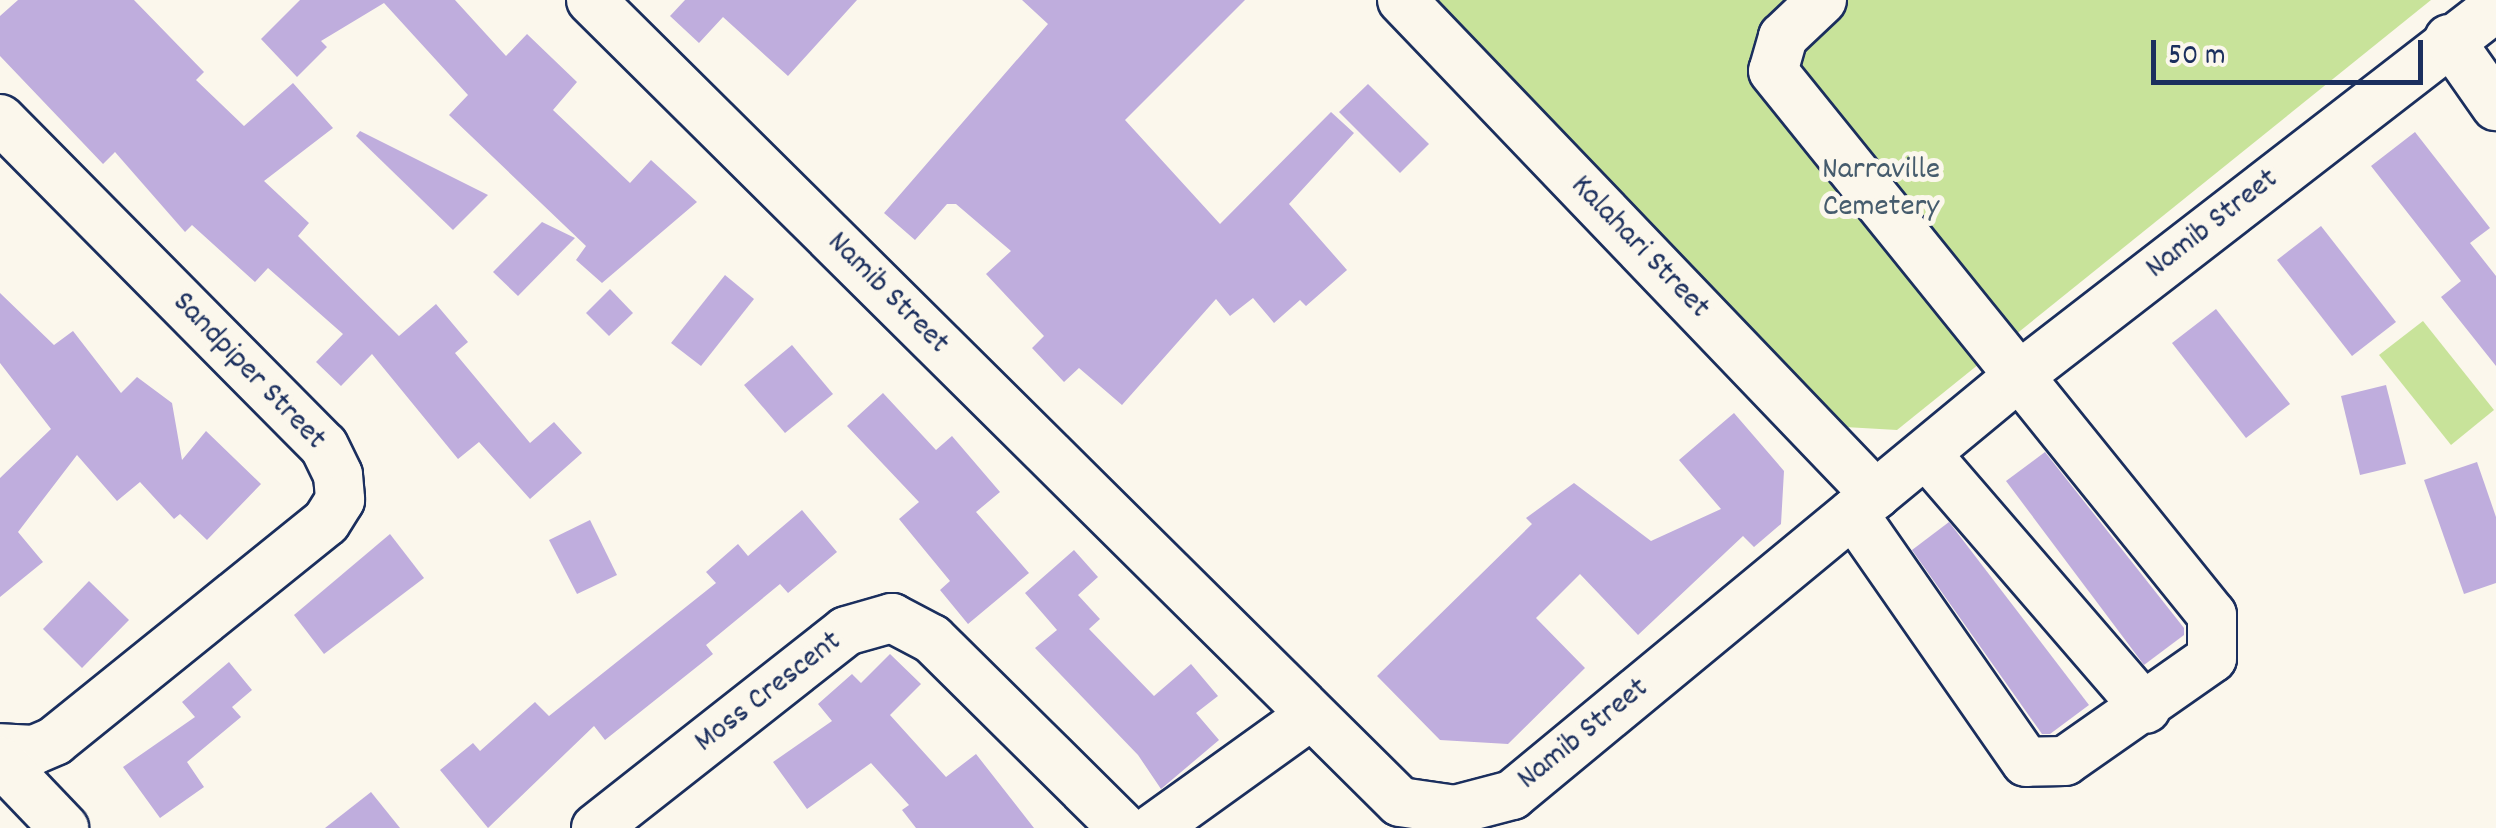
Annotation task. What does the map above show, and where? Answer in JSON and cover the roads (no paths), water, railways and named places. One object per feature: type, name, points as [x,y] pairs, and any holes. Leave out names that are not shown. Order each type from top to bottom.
[{"type":"street","name":"Namib Street","points":[[590,0],[1400,802],[1455,810],[1512,794],[1928,456],[2019,376],[2496,7]]},
{"type":"street","name":"Kalahari Street","points":[[1402,0],[1865,504],[2026,762],[2065,761],[2146,710]]},
{"type":"street","points":[[1822,0],[1782,37],[1773,72],[2212,615],[2212,658],[2146,710],[1928,456]]},
{"type":"street","points":[[2449,40],[2496,106]]},
{"type":"street","name":"Sandpiper Street","points":[[0,120],[324,446],[338,475],[340,500],[326,522],[55,741],[34,750],[0,748]]},
{"type":"street","name":"Moss Crescent","points":[[596,828],[846,631],[892,618],[932,639],[1123,828]]},
{"type":"street","points":[[1154,828],[1310,716]]},
{"type":"street","points":[[0,762],[64,828]]},
{"type":"park label","name":"Narraville Cemetery","points":[[1881,190]]}]
